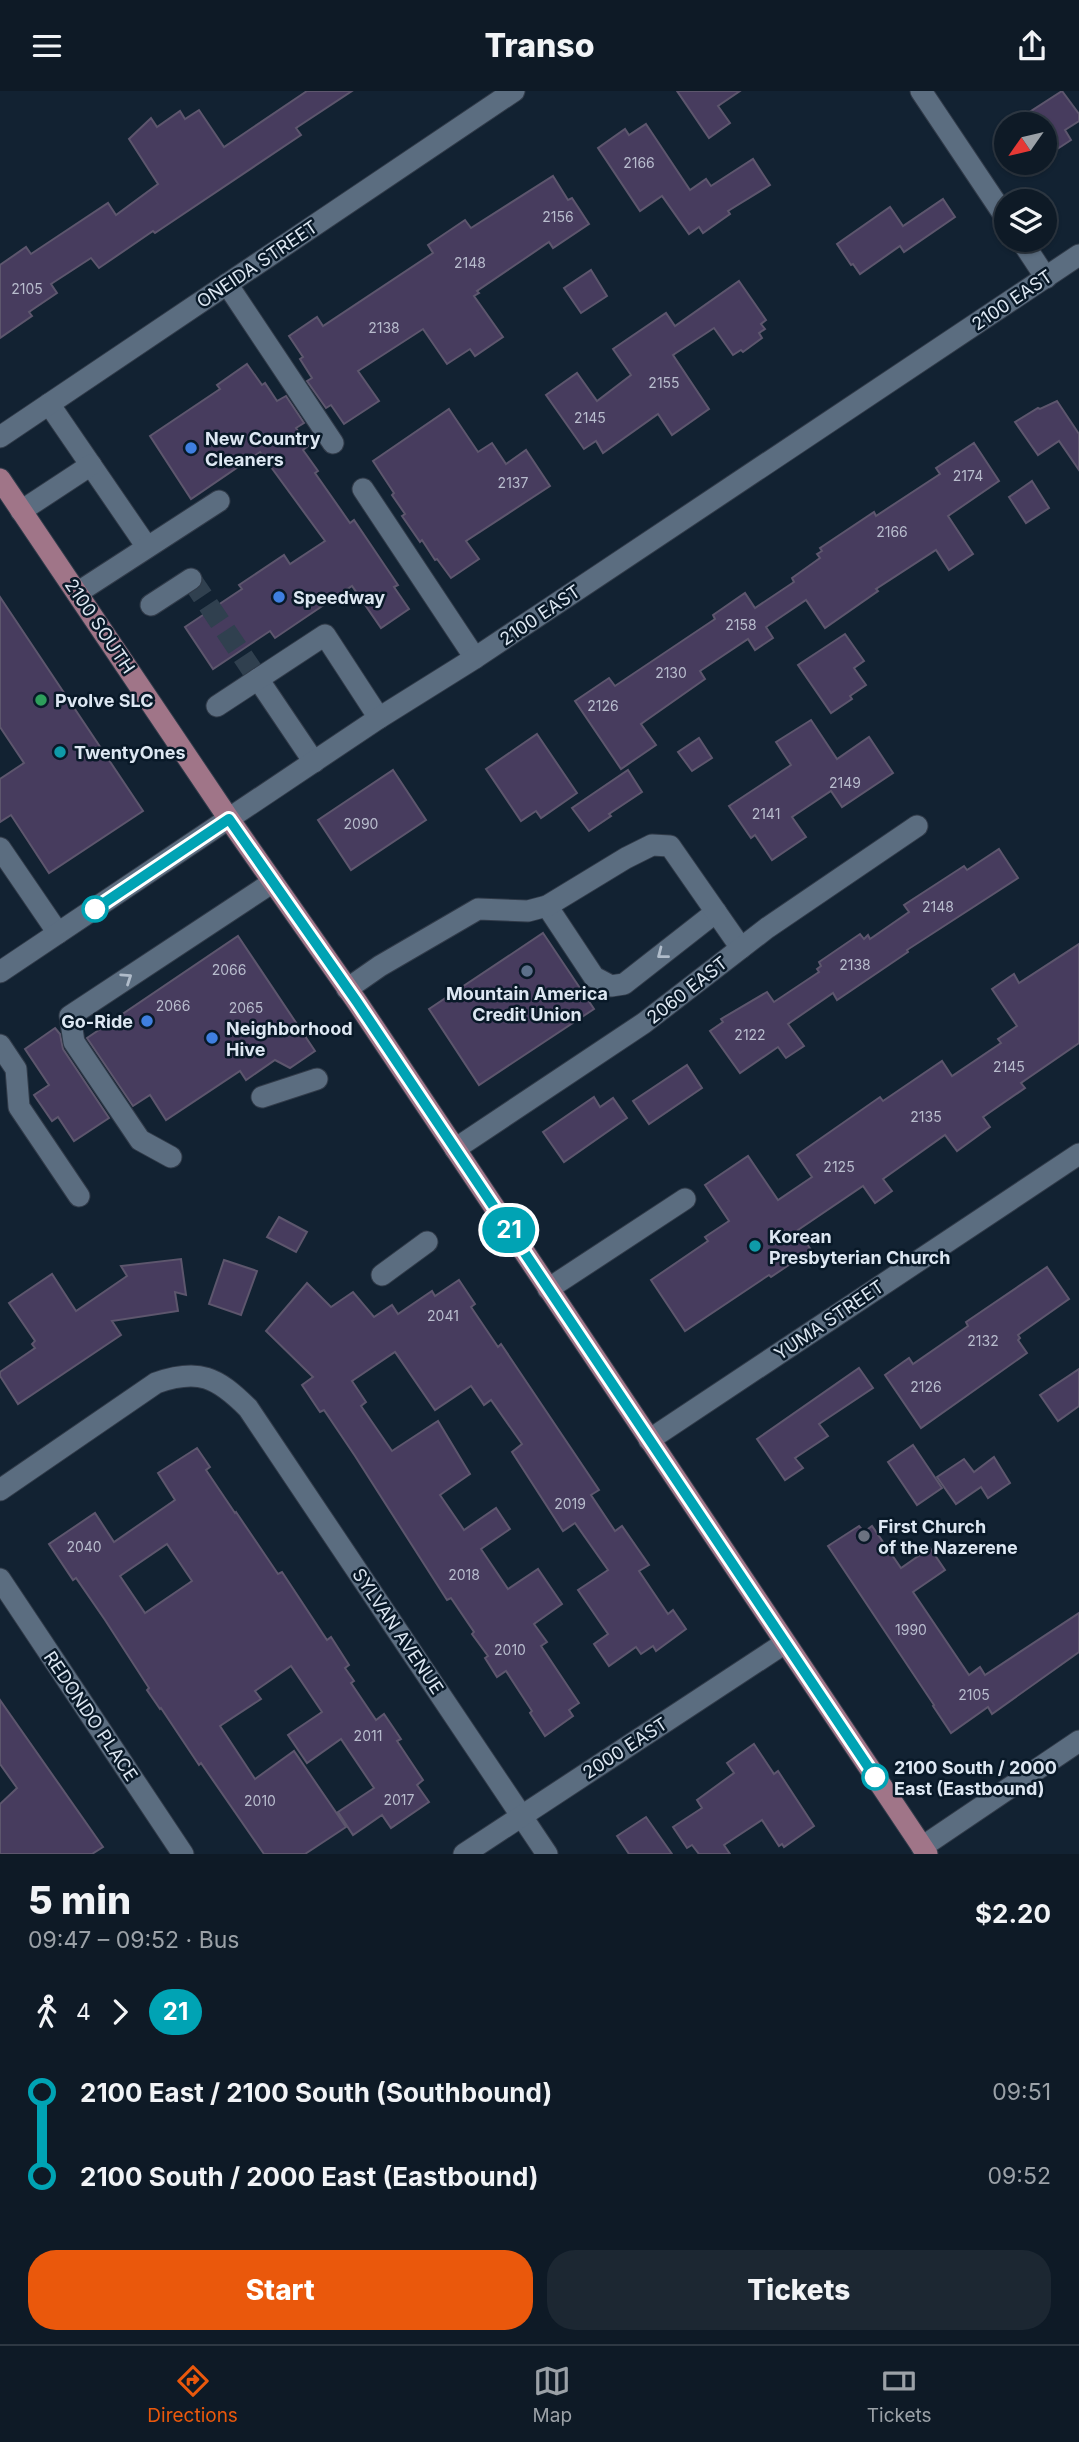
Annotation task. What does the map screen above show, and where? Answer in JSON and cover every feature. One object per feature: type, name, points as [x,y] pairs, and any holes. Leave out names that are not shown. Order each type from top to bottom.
[{"type":"main road","name":"2100 SOUTH","points":[[0,478],[455,1149],[924,1850]]},
{"type":"street","name":"ONEIDA STREET","points":[[0,437],[514,91]]},
{"type":"street","points":[[921,91],[994,200]]},
{"type":"street","points":[[1029,252],[1046,278]]},
{"type":"street","name":"2100 EAST","points":[[0,972],[1079,255]]},
{"type":"street","points":[[227,284],[334,443]]},
{"type":"street","points":[[49,404],[148,547]]},
{"type":"street","points":[[21,511],[91,465]]},
{"type":"street","points":[[363,489],[475,658]]},
{"type":"street","points":[[77,593],[219,501]]},
{"type":"street","points":[[151,605],[191,579]]},
{"type":"street","points":[[217,706],[325,635],[379,718]]},
{"type":"street","points":[[258,679],[314,762]]},
{"type":"street","name":"2060 EAST","points":[[455,1149],[635,1029],[786,914],[918,826]]},
{"type":"street","points":[[346,989],[478,909],[528,911],[547,906],[652,845],[670,846],[741,948]]},
{"type":"street","points":[[0,848],[58,933]]},
{"type":"street","points":[[171,1157],[140,1140],[74,1042],[70,1016],[272,882]]},
{"type":"street","points":[[547,906],[594,977],[611,986],[624,984],[716,912]]},
{"type":"street","points":[[0,1045],[16,1069],[19,1107],[79,1196]]},
{"type":"street","points":[[262,1097],[317,1079]]},
{"type":"street","name":"YUMA STREET","points":[[649,1440],[1079,1154]]},
{"type":"street","points":[[548,1289],[685,1199]]},
{"type":"street","points":[[382,1275],[427,1242]]},
{"type":"street","name":"SYLVAN AVENUE","points":[[0,1490],[156,1383],[179,1375],[205,1377],[230,1390],[248,1408],[547,1854]]},
{"type":"street","name":"REDONDO PLACE","points":[[0,1579],[183,1854]]},
{"type":"street","name":"2000 EAST","points":[[464,1854],[785,1643]]},
{"type":"street","points":[[924,1850],[1079,1741]]},
{"type":"building","points":[[307,91],[352,91],[296,128],[301,135],[155,233],[153,231],[99,268],[91,258],[51,284],[57,293],[29,312],[32,316],[0,338],[0,265],[26,247],[31,254],[108,203],[116,215],[158,184],[129,139],[151,118],[157,127],[180,111],[185,119],[199,110],[224,147]]},
{"type":"building","points":[[677,91],[740,91],[718,106],[730,123],[709,138]]},
{"type":"building","points":[[1062,91],[1079,114],[1079,121],[1065,130],[1071,140],[1057,149],[1057,112],[1030,112]]},
{"type":"building","points":[[646,124],[690,190],[706,179],[711,186],[753,159],[770,185],[728,211],[730,214],[703,233],[699,227],[689,234],[662,196],[640,211],[598,148],[625,129],[629,135]]},
{"type":"building","points":[[553,176],[568,200],[572,198],[589,224],[553,248],[549,242],[477,291],[479,293],[474,296],[503,337],[475,356],[470,349],[447,364],[423,329],[358,371],[379,401],[344,424],[331,405],[326,408],[307,381],[312,378],[300,359],[303,357],[289,336],[317,317],[323,326],[433,253],[428,245],[465,220],[471,228]]},
{"type":"building","points":[[943,199],[955,217],[904,252],[900,246],[860,274],[837,244],[890,207],[903,226]]},
{"type":"building","points":[[591,270],[607,296],[581,313],[564,288]]},
{"type":"building","points":[[739,281],[766,320],[761,324],[765,329],[759,333],[762,338],[743,352],[741,350],[733,355],[714,328],[673,355],[709,409],[672,435],[658,414],[603,453],[596,441],[584,449],[546,395],[577,373],[597,401],[631,375],[613,349],[666,313],[675,326]]},
{"type":"building","points":[[247,364],[277,401],[286,396],[304,423],[296,428],[308,446],[303,450],[318,471],[315,473],[350,523],[354,520],[398,585],[394,587],[409,609],[381,628],[352,586],[275,638],[270,631],[213,669],[185,627],[242,589],[239,585],[284,555],[290,564],[325,541],[260,452],[191,499],[150,436],[220,389],[217,385]]},
{"type":"building","points":[[1057,401],[1079,434],[1079,470],[1059,441],[1038,455],[1015,422],[1038,408]]},
{"type":"building","points":[[449,409],[478,452],[492,443],[506,464],[526,450],[550,486],[466,541],[479,559],[451,578],[402,516],[405,514],[392,495],[394,493],[373,461]]},
{"type":"building","points":[[974,443],[999,481],[948,516],[973,554],[949,570],[936,550],[876,589],[878,591],[825,628],[806,600],[766,627],[773,638],[755,650],[748,639],[700,671],[705,679],[641,724],[656,745],[621,769],[575,701],[609,678],[615,686],[715,619],[713,615],[745,593],[755,608],[794,582],[792,578],[820,558],[817,554],[822,551],[820,548],[874,512],[876,516],[940,474],[936,468]]},
{"type":"building","points":[[1032,481],[1049,508],[1026,523],[1009,497]]},
{"type":"building","name":"TwentyOnes","points":[[0,597],[143,811],[49,873],[11,815],[0,822],[0,779],[24,763],[0,727]]},
{"type":"building","points":[[845,634],[864,661],[854,668],[866,685],[850,696],[852,699],[831,713],[798,665]]},
{"type":"building","points":[[811,720],[837,759],[869,737],[893,773],[842,807],[831,791],[792,817],[806,837],[772,860],[755,835],[751,838],[729,806],[791,765],[776,742]]},
{"type":"building","points":[[537,734],[577,793],[541,818],[536,811],[521,821],[486,769]]},
{"type":"building","points":[[699,738],[712,758],[692,771],[678,752]]},
{"type":"building","points":[[393,770],[426,820],[351,870],[318,820]]},
{"type":"building","points":[[628,770],[642,792],[589,831],[572,808]]},
{"type":"building","points":[[999,849],[1018,878],[907,950],[908,952],[837,1000],[833,993],[788,1024],[804,1046],[786,1058],[778,1047],[740,1073],[710,1031],[723,1022],[721,1019],[767,992],[774,1002],[819,972],[819,962],[860,934],[864,939],[868,935],[870,939],[909,912],[904,905],[964,866],[967,870]]},
{"type":"building","name":"Mountain America Credit Union","points":[[543,933],[594,1009],[479,1085],[429,1009]]},
{"type":"building","points":[[238,936],[315,1051],[290,1068],[275,1060],[246,1080],[240,1071],[166,1120],[150,1095],[133,1106],[87,1038]]},
{"type":"building","points":[[1079,944],[1079,1043],[1021,1083],[1025,1088],[983,1117],[990,1127],[957,1151],[945,1135],[883,1179],[892,1191],[875,1203],[863,1186],[798,1230],[811,1250],[685,1331],[651,1280],[708,1241],[705,1237],[729,1221],[705,1185],[748,1156],[778,1200],[812,1177],[797,1155],[880,1097],[883,1101],[942,1061],[952,1076],[1001,1043],[998,1039],[1017,1026],[992,989],[1014,974],[1019,983]]},
{"type":"building","points":[[55,1028],[60,1034],[63,1049],[109,1118],[74,1141],[58,1117],[52,1121],[34,1095],[49,1085],[25,1049]]},
{"type":"building","points":[[687,1065],[702,1088],[649,1124],[633,1101]]},
{"type":"building","points":[[594,1097],[600,1107],[613,1098],[627,1118],[564,1162],[543,1132]]},
{"type":"building","points":[[279,1217],[307,1232],[296,1252],[267,1237]]},
{"type":"building","points":[[181,1259],[186,1295],[175,1292],[178,1311],[112,1321],[121,1335],[18,1404],[0,1372],[35,1348],[32,1344],[35,1341],[9,1303],[52,1274],[76,1311],[127,1276],[121,1266]]},
{"type":"building","points":[[224,1260],[257,1271],[241,1315],[209,1304]]},
{"type":"building","points":[[1047,1267],[1069,1299],[1018,1335],[1018,1340],[1027,1353],[921,1428],[885,1375],[909,1358],[913,1364],[968,1326],[966,1322]]},
{"type":"building","points":[[459,1280],[475,1304],[471,1307],[498,1347],[501,1344],[599,1490],[591,1495],[615,1531],[622,1526],[649,1565],[639,1571],[668,1614],[673,1610],[686,1629],[656,1651],[653,1646],[641,1654],[636,1647],[609,1666],[594,1644],[608,1634],[578,1590],[608,1570],[575,1523],[563,1531],[512,1452],[522,1444],[491,1400],[484,1405],[471,1386],[435,1410],[395,1352],[352,1381],[366,1402],[361,1406],[392,1451],[438,1421],[470,1474],[440,1495],[464,1530],[496,1508],[510,1529],[481,1549],[508,1589],[538,1569],[562,1604],[534,1624],[547,1642],[541,1646],[579,1703],[569,1710],[573,1716],[545,1736],[506,1671],[497,1677],[485,1658],[488,1656],[472,1634],[474,1632],[451,1598],[447,1600],[324,1410],[320,1412],[302,1385],[313,1377],[266,1331],[307,1283],[331,1307],[353,1292],[374,1317],[392,1305],[398,1314],[432,1291],[435,1296]]},
{"type":"building","points":[[859,1368],[873,1388],[819,1424],[828,1436],[795,1458],[803,1468],[785,1480],[757,1439]]},
{"type":"building","points":[[1079,1369],[1079,1406],[1058,1421],[1040,1395]]},
{"type":"building","points":[[913,1445],[942,1488],[917,1505],[888,1462]]},
{"type":"building","points":[[197,1448],[210,1467],[206,1470],[278,1574],[282,1572],[327,1640],[331,1637],[349,1665],[345,1668],[354,1681],[351,1683],[376,1720],[384,1714],[401,1739],[397,1741],[423,1780],[417,1785],[429,1802],[391,1828],[382,1815],[353,1835],[338,1812],[374,1788],[341,1739],[307,1763],[288,1735],[322,1712],[291,1666],[255,1691],[261,1699],[220,1726],[255,1779],[294,1751],[346,1827],[305,1854],[264,1854],[160,1709],[105,1620],[49,1544],[95,1513],[114,1542],[175,1500],[158,1473]],"holes":[[[167,1544],[192,1581],[145,1613],[120,1576]]]},
{"type":"building","points":[[994,1457],[1010,1483],[988,1498],[981,1487],[956,1504],[937,1477],[964,1459],[974,1472]]},
{"type":"building","points":[[859,1526],[864,1532],[872,1526],[901,1568],[930,1548],[945,1570],[913,1592],[969,1675],[980,1667],[985,1675],[1079,1613],[1079,1652],[992,1714],[988,1707],[951,1733],[828,1546]]},
{"type":"building","points":[[0,1700],[103,1847],[92,1854],[0,1854],[0,1804],[17,1788],[0,1764]]},
{"type":"building","points":[[754,1744],[774,1774],[778,1771],[814,1826],[784,1847],[782,1844],[779,1846],[762,1820],[724,1845],[730,1854],[699,1854],[692,1845],[687,1848],[673,1827],[702,1808],[697,1800],[734,1773],[727,1763]]},
{"type":"building","points":[[646,1817],[672,1854],[629,1854],[617,1836]]},
{"type":"tunnel","points":[[191,579],[258,679]]},
{"type":"bus line","name":"21","points":[[95,909],[229,819],[357,1002],[875,1777]]},
{"type":"place","name":"New Country Cleaners","points":[[191,448]]},
{"type":"place","name":"Speedway","points":[[279,597]]},
{"type":"place","name":"Pvolve SLC","points":[[41,700]]},
{"type":"place","name":"TwentyOnes","points":[[60,752]]},
{"type":"place","name":"Mountain America Credit Union","points":[[527,971]]},
{"type":"place","name":"Go-Ride","points":[[147,1021]]},
{"type":"place","name":"Neighborhood Hive","points":[[212,1038]]},
{"type":"place","name":"Korean Presbyterian Church","points":[[755,1246]]},
{"type":"place","name":"First Church of the Nazerene","points":[[864,1536]]},
{"type":"place","name":"2100 South / 2000 East (Eastbound)","points":[[875,1777]]}]
